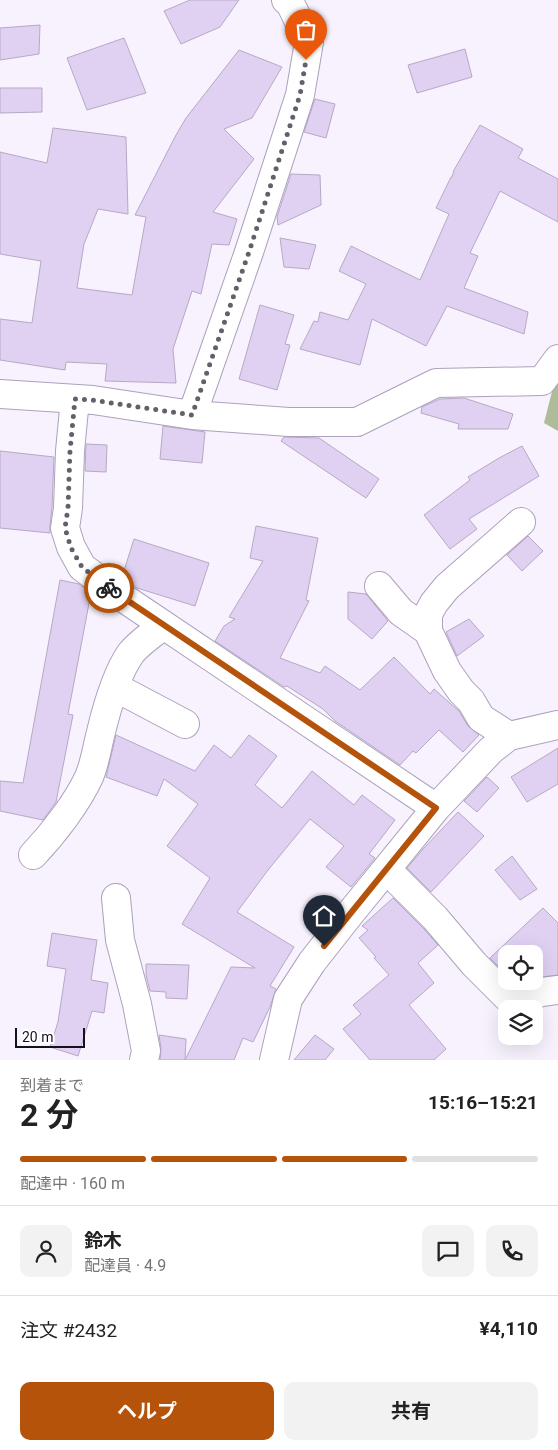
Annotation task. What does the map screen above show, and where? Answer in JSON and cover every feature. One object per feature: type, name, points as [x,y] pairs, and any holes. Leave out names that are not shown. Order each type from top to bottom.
[{"type":"street","points":[[192,415],[249,252],[300,95],[309,42],[290,3],[286,0]]},
{"type":"street","points":[[0,394],[92,400],[192,415],[289,422],[357,422],[436,383],[542,380],[558,359]]},
{"type":"street","points":[[75,399],[65,528],[71,548],[82,567],[163,625],[436,808]]},
{"type":"street","points":[[510,736],[481,718],[447,671],[428,631],[428,614],[447,587],[521,522]]},
{"type":"street","points":[[379,586],[400,612],[428,631]]},
{"type":"street","points":[[33,855],[49,839],[77,798],[89,775],[106,711],[122,671],[132,653],[163,625]]},
{"type":"street","points":[[115,687],[185,724]]},
{"type":"street","points":[[274,1060],[288,999],[312,962],[436,808],[491,750],[510,736],[558,725]]},
{"type":"street","points":[[387,870],[435,918],[474,964],[511,1001],[542,992],[558,990]]},
{"type":"street","points":[[116,898],[120,940],[137,1004],[146,1051],[144,1060]]},
{"type":"green space","points":[[558,368],[558,431],[544,423]]},
{"type":"building","points":[[190,0],[239,0],[220,27],[181,44],[164,11]]},
{"type":"building","points":[[40,25],[39,54],[0,60],[0,28]]},
{"type":"building","points":[[124,38],[146,93],[87,110],[67,58]]},
{"type":"building","points":[[465,49],[472,77],[417,93],[408,65]]},
{"type":"building","points":[[239,50],[282,67],[252,118],[224,129],[254,159],[213,212],[237,219],[229,245],[212,244],[201,294],[192,291],[173,349],[176,383],[105,381],[107,364],[66,362],[65,370],[0,360],[0,319],[32,323],[41,261],[0,254],[0,152],[47,163],[53,128],[126,137],[128,214],[98,209],[84,244],[77,288],[132,295],[146,217],[135,215],[186,118]]},
{"type":"building","points":[[0,88],[42,88],[42,112],[0,113]]},
{"type":"building","points":[[315,99],[335,104],[326,138],[304,132]]},
{"type":"building","points":[[480,125],[523,149],[518,158],[558,179],[558,222],[500,191],[470,253],[478,256],[464,288],[528,312],[524,334],[447,306],[426,346],[372,319],[360,365],[300,349],[314,321],[318,322],[320,312],[348,320],[366,284],[339,271],[351,246],[420,280],[449,214],[436,208],[454,170]]},
{"type":"building","points":[[291,174],[320,175],[321,205],[278,225],[277,217]]},
{"type":"building","points":[[280,238],[316,245],[309,269],[284,267]]},
{"type":"building","points":[[260,305],[294,315],[285,344],[290,345],[277,390],[239,379]]},
{"type":"building","points":[[464,398],[513,414],[508,429],[458,429],[459,424],[421,413],[422,407],[440,399]]},
{"type":"building","points":[[163,426],[205,432],[202,463],[160,459]]},
{"type":"building","points":[[284,437],[319,438],[379,479],[366,498],[281,441]]},
{"type":"building","points":[[86,444],[107,445],[106,472],[85,471]]},
{"type":"building","points":[[522,446],[539,476],[469,519],[477,529],[450,549],[424,515],[470,480],[468,477]]},
{"type":"building","points":[[0,451],[54,457],[50,533],[0,528]]},
{"type":"building","points":[[256,526],[318,538],[306,600],[309,601],[280,658],[320,673],[325,666],[360,690],[394,657],[430,694],[434,689],[459,711],[468,726],[479,735],[463,752],[439,730],[416,753],[413,751],[400,765],[335,721],[323,709],[287,686],[284,687],[215,641],[224,626],[235,619],[229,617],[263,561],[250,558]]},
{"type":"building","points":[[528,536],[543,551],[522,571],[507,555]]},
{"type":"building","points":[[134,539],[209,563],[195,606],[137,588],[122,577]]},
{"type":"building","points":[[60,580],[79,584],[91,593],[68,714],[73,715],[56,802],[43,820],[0,811],[0,781],[23,783]]},
{"type":"building","points":[[348,592],[366,594],[388,621],[372,639],[348,619]]},
{"type":"building","points":[[469,619],[484,636],[457,656],[446,632]]},
{"type":"building","points":[[116,735],[195,771],[214,745],[231,758],[249,735],[277,756],[255,785],[282,808],[312,771],[354,805],[362,795],[395,820],[369,854],[375,858],[351,887],[326,867],[344,846],[310,819],[268,870],[237,912],[294,947],[270,986],[276,989],[270,1007],[253,1042],[243,1038],[234,1060],[185,1060],[231,967],[255,968],[182,924],[210,878],[167,846],[198,804],[164,779],[157,796],[106,777]]},
{"type":"building","points":[[558,748],[558,784],[527,802],[511,777]]},
{"type":"building","points":[[487,777],[499,788],[477,812],[464,801]]},
{"type":"building","points":[[458,812],[484,836],[431,892],[407,868]]},
{"type":"building","points":[[512,856],[537,889],[520,900],[495,870]]},
{"type":"building","points":[[393,898],[438,945],[418,963],[434,983],[409,1005],[446,1049],[434,1060],[370,1060],[343,1029],[361,1014],[353,1005],[389,975],[359,938],[368,930],[362,926]]},
{"type":"building","points":[[543,908],[558,923],[558,975],[543,977],[543,945],[504,945]]},
{"type":"building","points":[[52,933],[97,940],[91,980],[108,983],[104,1013],[92,1011],[78,1056],[50,1047],[58,1022],[66,969],[47,966]]},
{"type":"building","points":[[498,950],[498,966],[490,958]]},
{"type":"building","points":[[146,964],[189,965],[187,999],[166,998],[166,992],[150,991],[146,975]]},
{"type":"building","points":[[159,1035],[186,1039],[185,1060],[160,1060]]},
{"type":"building","points":[[315,1035],[334,1049],[325,1060],[294,1060]]},
{"type":"way so far","points":[[109,588],[82,567],[71,548],[65,528],[75,399],[192,415],[249,252],[300,95],[306,60]]},
{"type":"route","points":[[109,588],[436,808],[324,946]]}]
